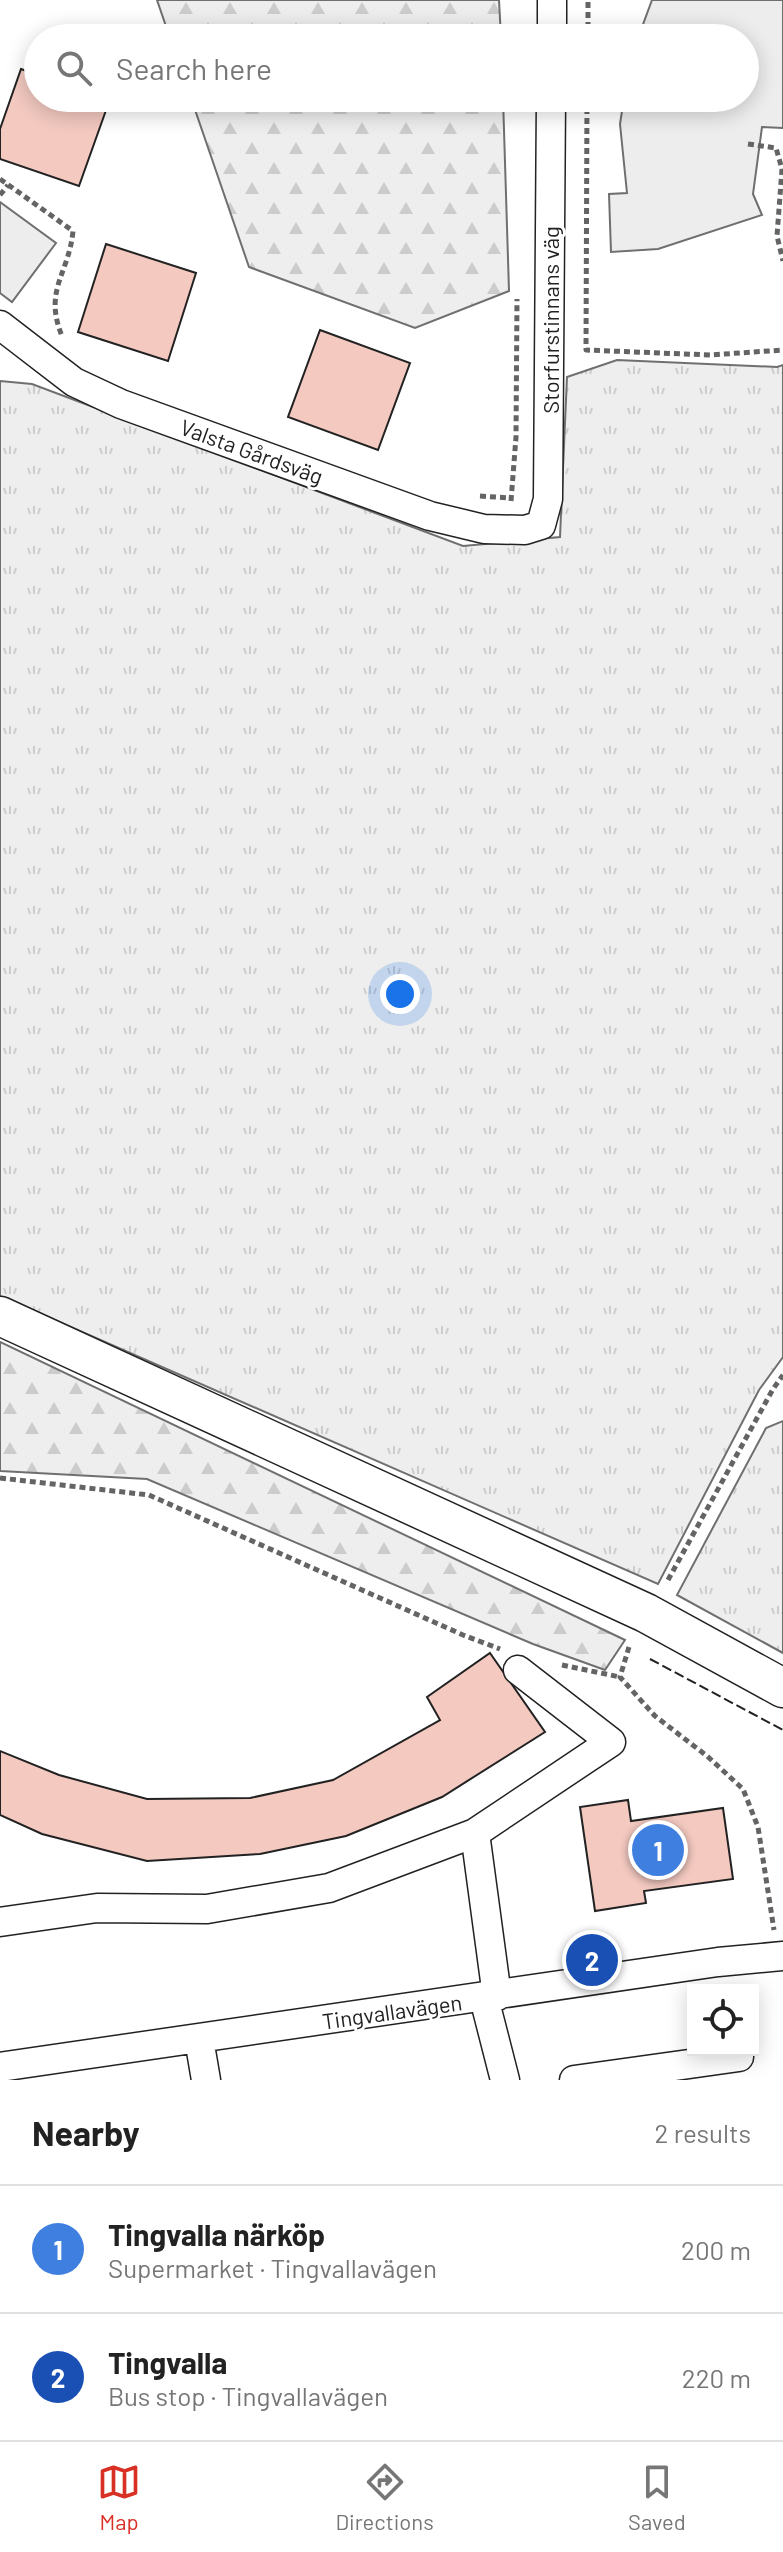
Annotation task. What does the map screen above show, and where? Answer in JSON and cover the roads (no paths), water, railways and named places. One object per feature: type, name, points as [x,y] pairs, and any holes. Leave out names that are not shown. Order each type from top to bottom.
[{"type":"main road","points":[[0,1316],[646,1613],[783,1688]]},
{"type":"street","points":[[552,0],[552,24]]},
{"type":"street","name":"Storfurstinnans väg","points":[[517,530],[541,525],[548,499],[551,112]]},
{"type":"street","name":"Valsta Gårdsväg","points":[[0,325],[74,382],[121,404],[430,516],[484,529],[517,530]]},
{"type":"street","points":[[0,1922],[97,1908],[207,1909],[329,1888],[475,1833],[611,1742],[510,1660]]},
{"type":"street","points":[[475,1833],[491,1997],[505,2080]]},
{"type":"street","name":"Tingvallavägen","points":[[0,2067],[781,1956]]},
{"type":"street","points":[[199,2039],[206,2080]]},
{"type":"street","points":[[574,2080],[739,2057]]},
{"type":"place","name":"Tingvalla närköp","points":[[658,1850]]},
{"type":"place","name":"Tingvalla","points":[[592,1960]]}]
